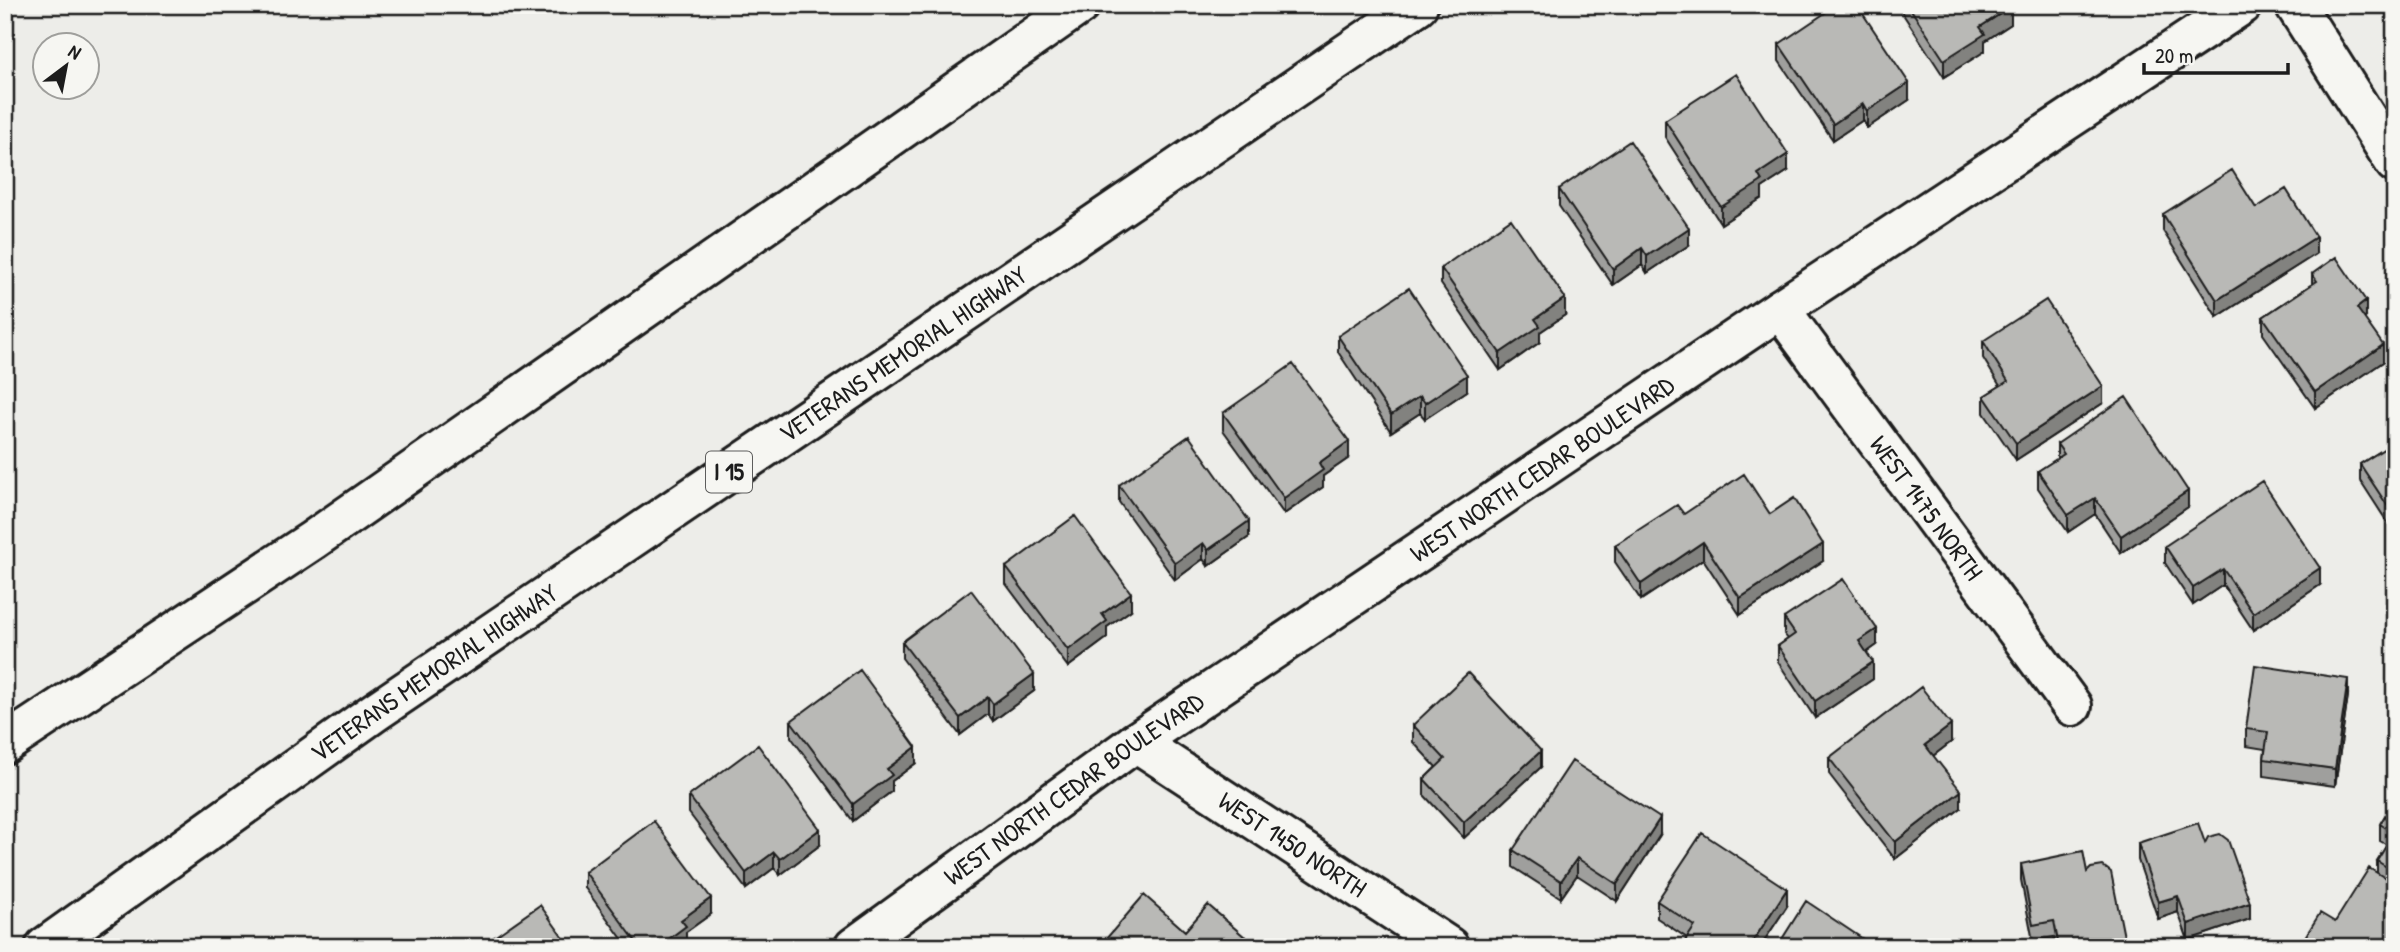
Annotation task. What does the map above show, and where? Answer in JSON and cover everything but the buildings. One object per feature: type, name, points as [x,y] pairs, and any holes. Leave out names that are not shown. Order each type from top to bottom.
[{"type":"main road","points":[[5,744],[313,541],[1080,5]]},
{"type":"main road","name":"VETERANS MEMORIAL HIGHWAY","points":[[45,947],[375,712],[1418,5]]},
{"type":"main road","name":"WEST NORTH CEDAR BOULEVARD","points":[[854,947],[1136,742],[1780,309],[2242,5]]},
{"type":"main road","points":[[2295,5],[2395,163]]},
{"type":"main road","name":"WEST 1475 NORTH","points":[[1780,309],[2072,706]]},
{"type":"main road","name":"WEST 1450 NORTH","points":[[1136,742],[1450,947]]}]
